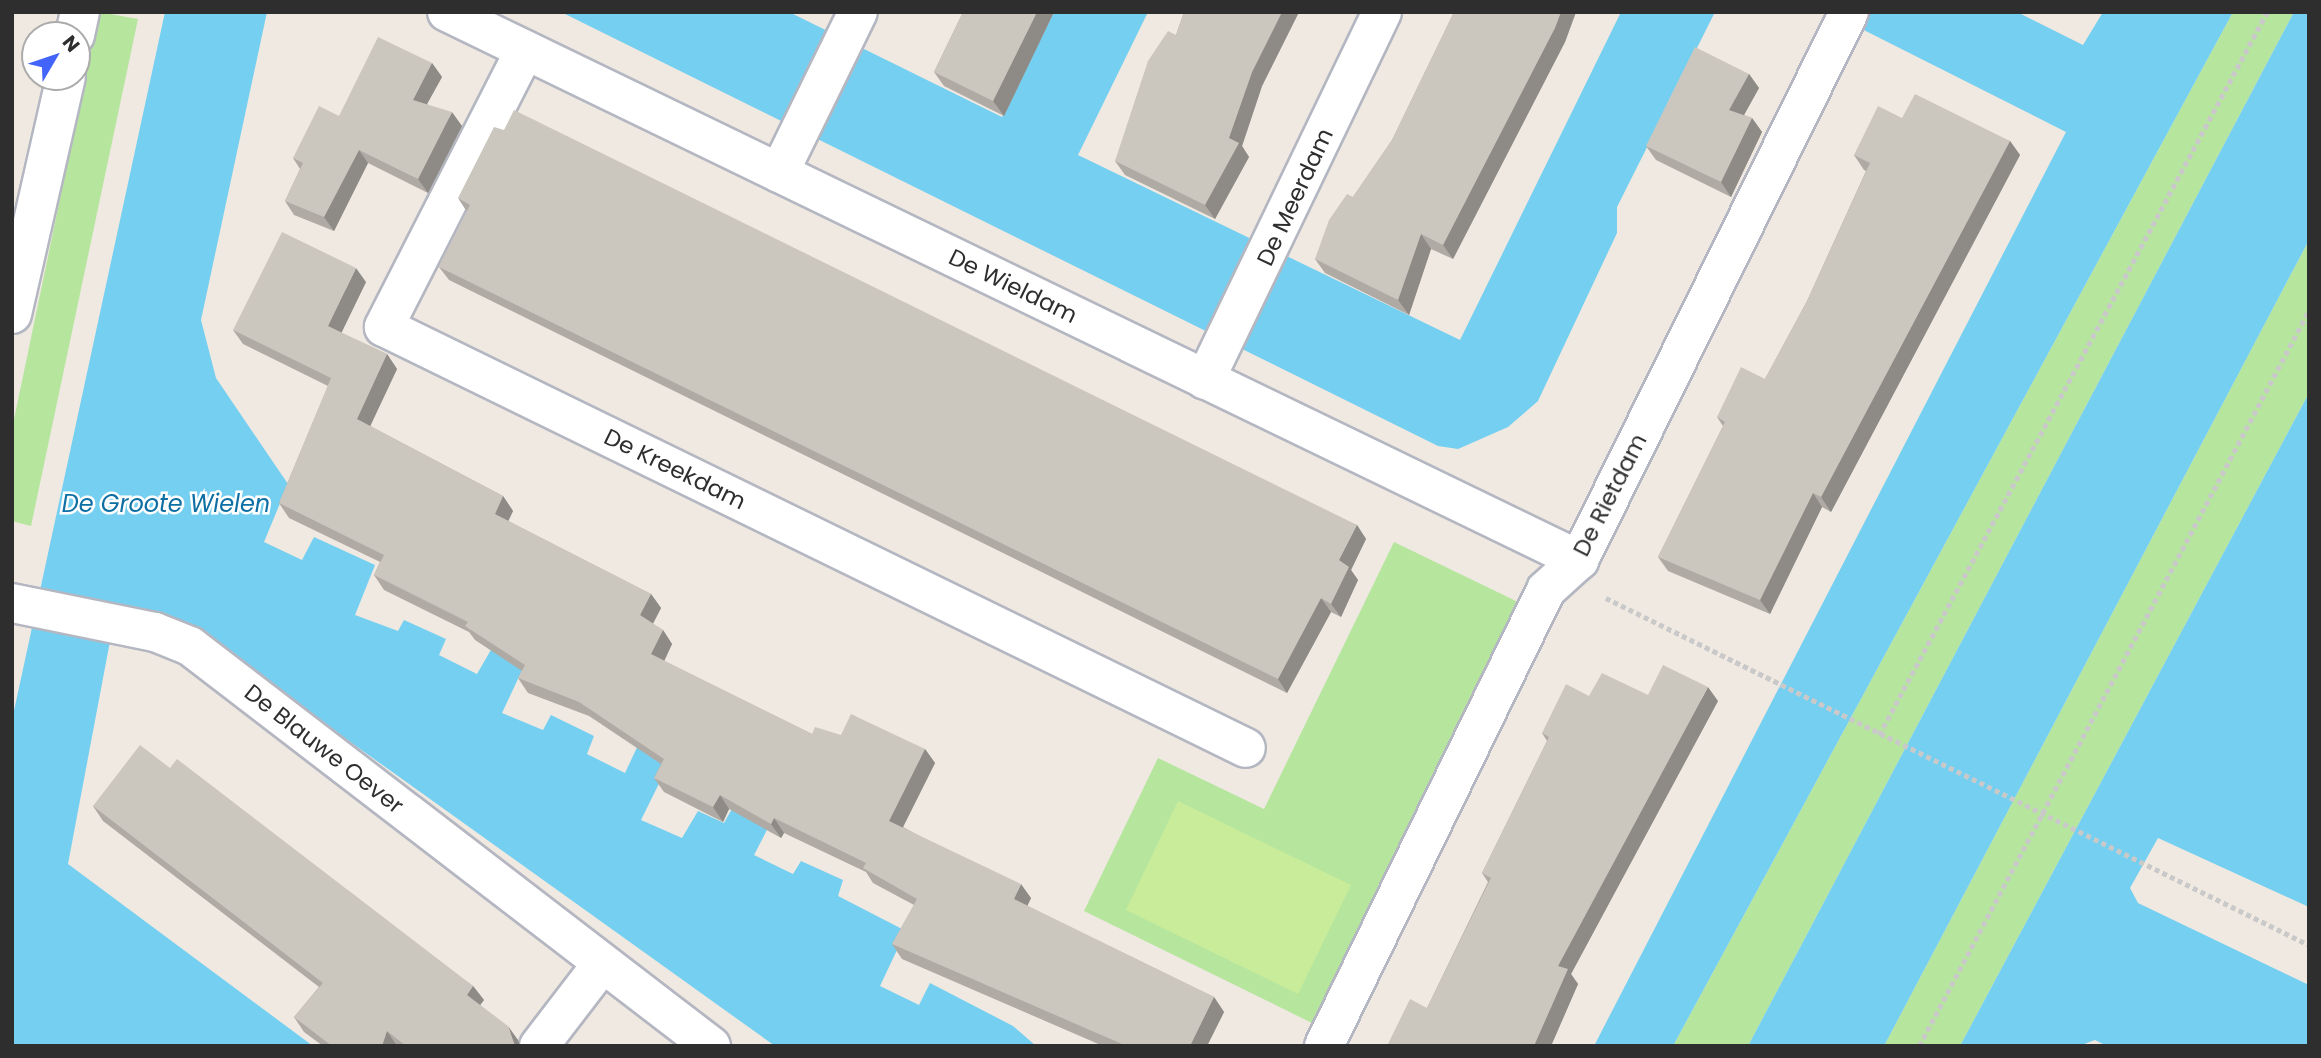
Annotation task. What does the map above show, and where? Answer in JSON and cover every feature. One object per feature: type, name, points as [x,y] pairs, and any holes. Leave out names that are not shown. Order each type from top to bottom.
[{"type":"street","name":"De Wieldam","points":[[447,12],[525,50],[786,160],[1212,366],[1570,568]]},
{"type":"street","name":"De Meerdam","points":[[1212,366],[1276,239],[1382,12]]},
{"type":"street","points":[[786,160],[855,16]]},
{"type":"street","name":"De Rietdam","points":[[1324,1046],[1546,590],[1570,568],[1844,21]]},
{"type":"street","name":"De Kreekdam","points":[[525,50],[384,327],[1246,748]]},
{"type":"street","points":[[12,314],[63,91]]},
{"type":"street","name":"De Blauwe Oever","points":[[17,604],[155,632],[190,646],[711,1046]]},
{"type":"street","points":[[538,1046],[602,964]]},
{"type":"path","points":[[1879,735],[2267,12]]},
{"type":"path","points":[[1919,1046],[2309,310]]},
{"type":"path","points":[[1570,568],[1756,673],[2309,945]]},
{"type":"green space","points":[[99,12],[138,19],[31,526],[12,521],[12,429],[83,91],[91,91],[91,50]]},
{"type":"green space","points":[[2233,12],[2294,12],[1748,1046],[1673,1046]]},
{"type":"green space","points":[[2309,240],[2309,393],[1960,1046],[1884,1046]]},
{"type":"green space","points":[[1394,542],[1518,602],[1312,1023],[1084,911],[1158,758],[1264,809]]},
{"type":"green space","points":[[1178,801],[1351,885],[1298,994],[1126,910]]},
{"type":"water","name":"De Groote Wielen","points":[[165,12],[267,12],[201,320],[216,378],[288,484],[264,542],[302,560],[314,537],[375,565],[355,615],[398,631],[404,620],[446,639],[439,655],[477,674],[492,648],[524,666],[502,713],[543,730],[551,715],[594,736],[587,754],[625,773],[648,724],[681,739],[641,820],[682,838],[698,811],[724,823],[733,807],[769,826],[754,855],[793,874],[801,861],[843,880],[838,896],[906,931],[880,986],[919,1005],[930,983],[1013,1026],[1036,1046],[775,1046],[187,625],[117,604],[68,864],[313,1046],[12,1046],[12,720]]},
{"type":"water","points":[[561,12],[789,12],[1002,117],[1054,12],[1148,12],[1078,155],[1460,340],[1621,12],[1715,12],[1617,207],[1617,233],[1538,401],[1508,427],[1458,449],[1438,446]]},
{"type":"water","points":[[1828,12],[2017,12],[2083,45],[2103,12],[2233,12],[1673,1046],[1594,1046],[2066,132]]},
{"type":"water","points":[[2294,12],[2309,12],[2309,240],[1884,1046],[1748,1046]]},
{"type":"water","points":[[2309,393],[2309,907],[2158,838],[2130,888],[2138,903],[2309,985],[2309,1046],[2107,1046],[2095,1040],[2079,1046],[1960,1046]]},
{"type":"building","points":[[963,12],[1037,12],[993,101],[934,72]]},
{"type":"building","points":[[1184,12],[1282,12],[1252,72],[1229,138],[1239,143],[1205,205],[1115,161],[1148,61],[1168,31],[1176,35]]},
{"type":"building","points":[[1454,12],[1561,12],[1443,245],[1421,234],[1398,300],[1315,259],[1329,220],[1347,194],[1353,197],[1392,140]]},
{"type":"building","points":[[378,37],[432,63],[413,100],[452,112],[418,179],[359,150],[324,217],[285,201],[303,163],[293,158],[319,106],[339,116]]},
{"type":"building","points":[[1695,47],[1749,74],[1729,110],[1752,118],[1721,182],[1646,146]]},
{"type":"building","points":[[1915,94],[2010,141],[1821,497],[1813,493],[1760,600],[1658,557],[1725,422],[1717,417],[1741,367],[1765,379],[1807,301],[1870,163],[1854,155],[1878,106],[1902,118]]},
{"type":"building","points":[[514,110],[1357,525],[1339,560],[1349,567],[1331,604],[1321,598],[1278,679],[439,267],[470,205],[458,198],[494,127],[504,130]]},
{"type":"building","points":[[282,232],[356,268],[328,326],[387,354],[357,419],[503,496],[495,514],[651,594],[640,615],[663,630],[651,654],[812,734],[815,727],[841,735],[851,714],[925,749],[889,821],[1021,884],[1014,899],[1214,997],[1190,1046],[1121,1046],[1122,1044],[892,944],[917,899],[863,868],[866,863],[774,818],[771,824],[720,795],[713,807],[654,778],[664,759],[579,702],[518,678],[525,665],[465,626],[468,622],[374,575],[384,555],[279,503],[331,378],[233,330]]},
{"type":"building","points":[[1663,665],[1708,687],[1558,966],[1568,969],[1534,1046],[1387,1046],[1410,999],[1427,1008],[1491,878],[1482,873],[1549,737],[1542,733],[1566,684],[1589,696],[1602,673],[1648,695]]},
{"type":"building","points":[[140,745],[170,768],[177,759],[473,986],[467,995],[508,1026],[515,1046],[406,1046],[387,1031],[382,1046],[332,1046],[294,1017],[323,983],[93,806]]}]
